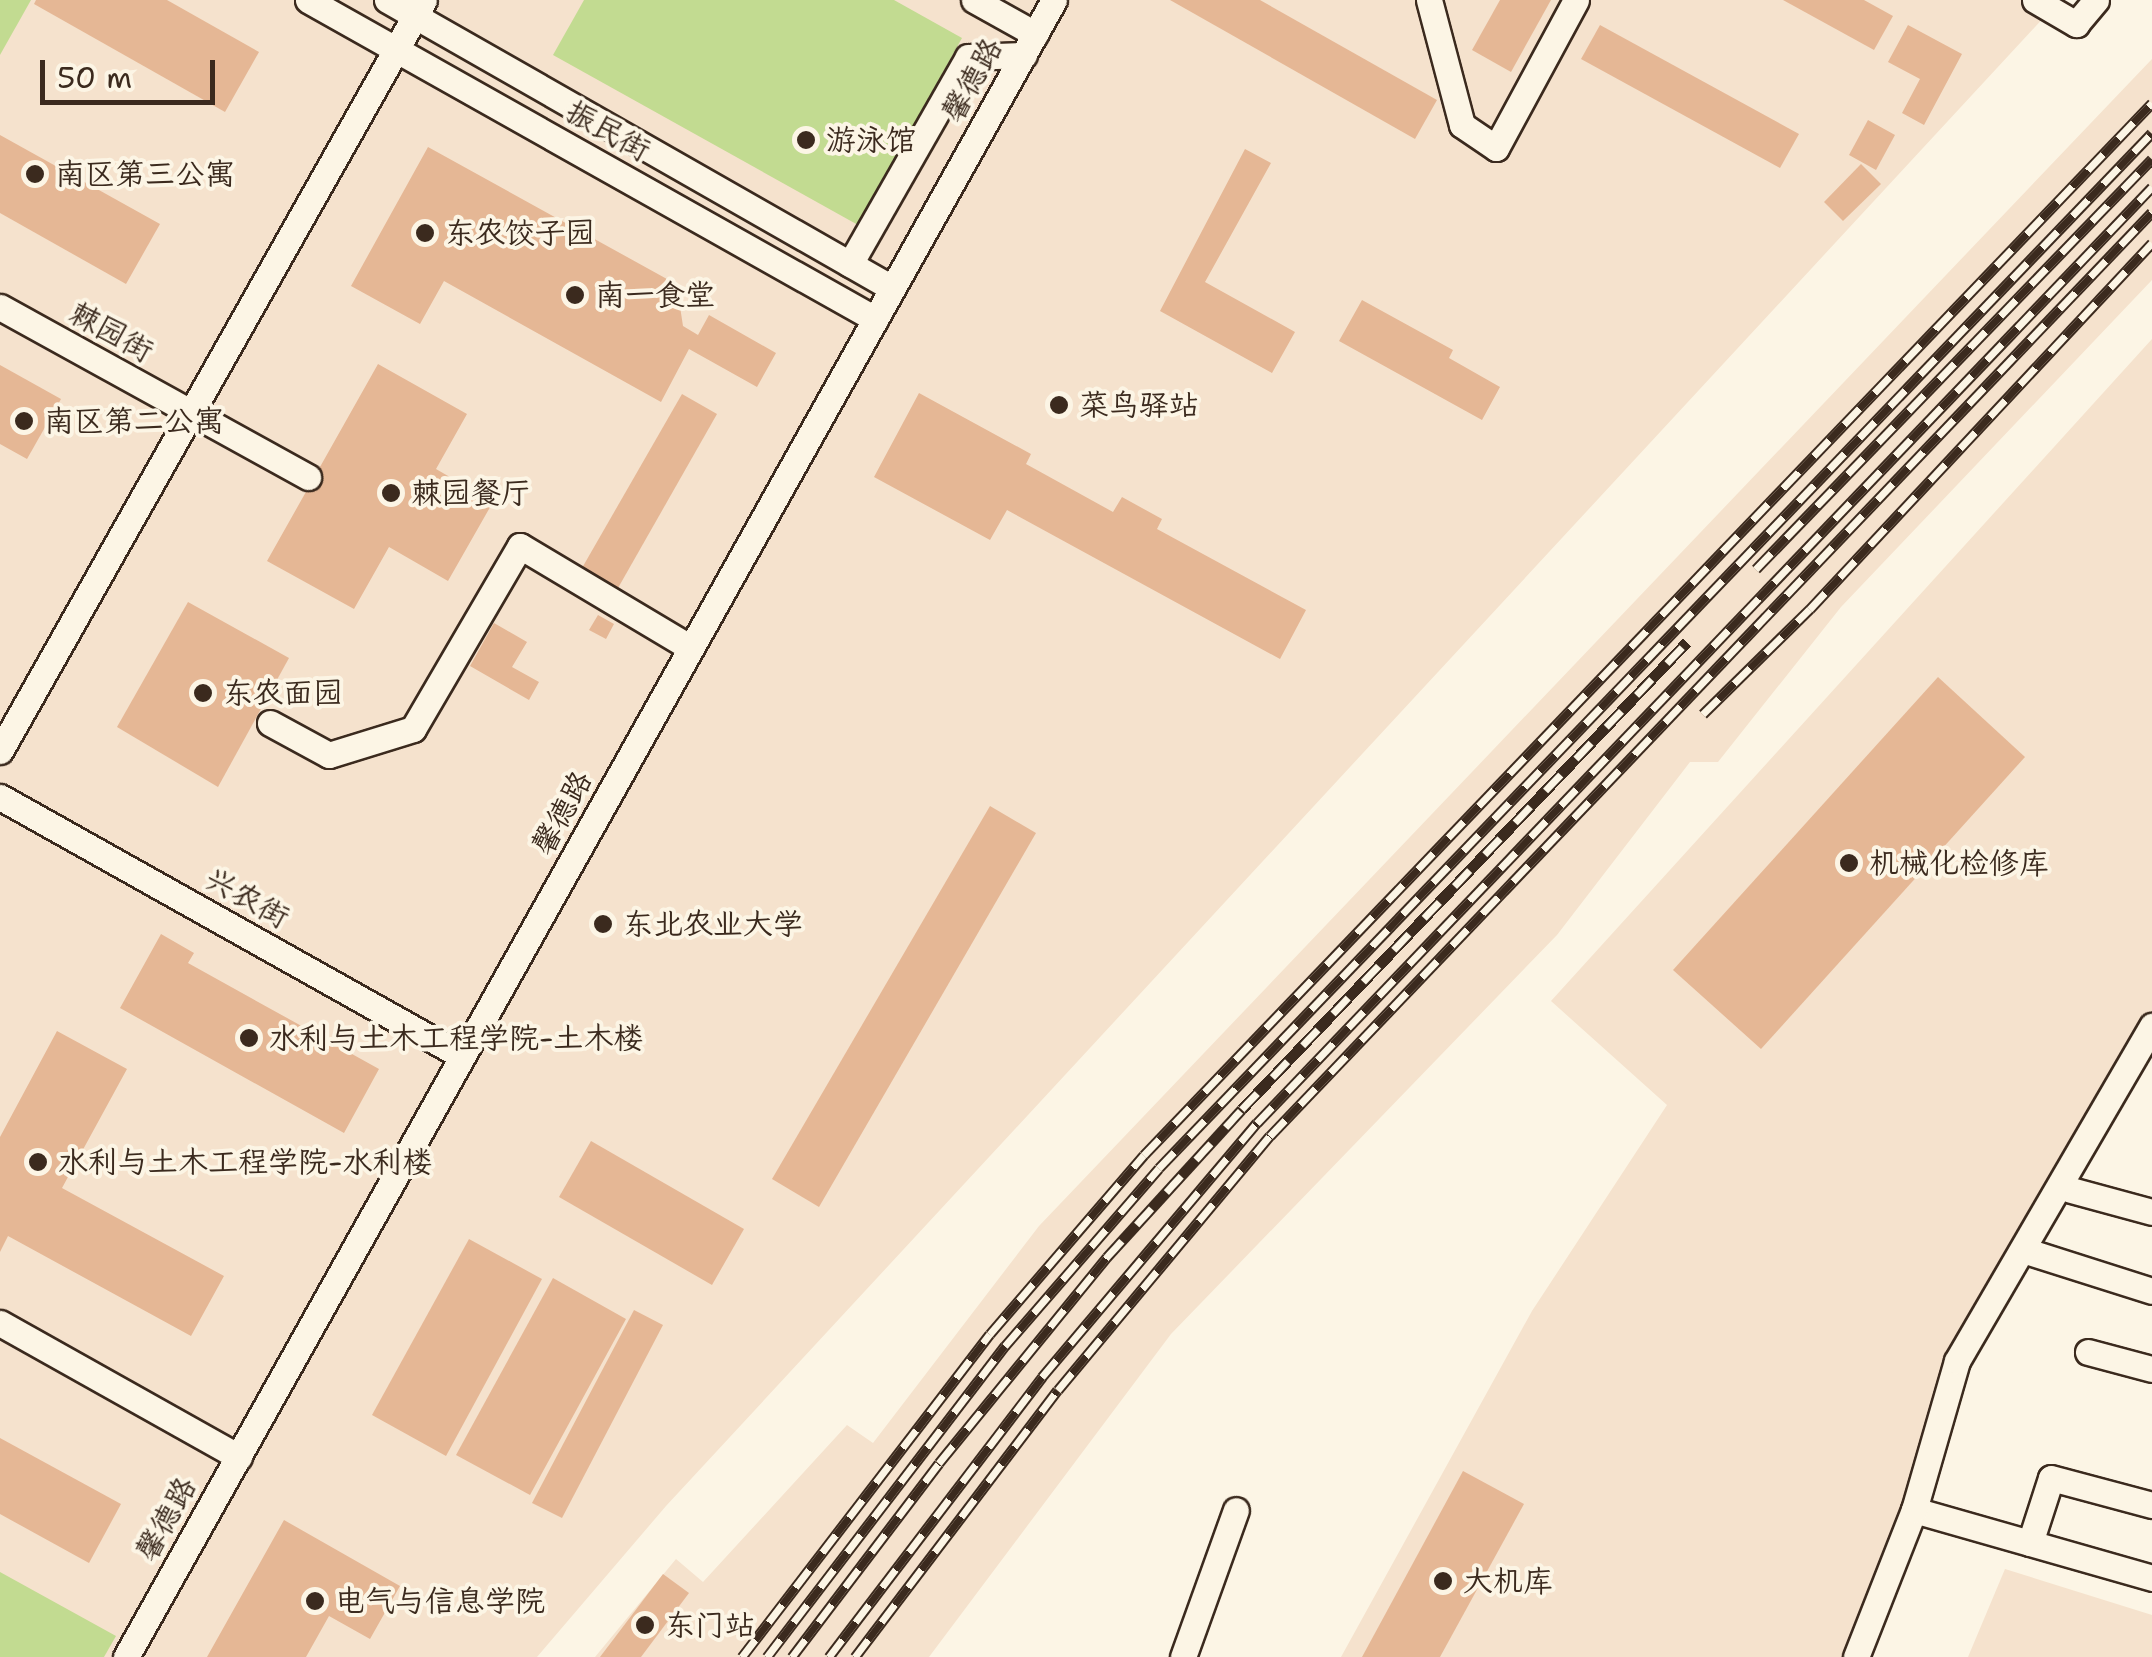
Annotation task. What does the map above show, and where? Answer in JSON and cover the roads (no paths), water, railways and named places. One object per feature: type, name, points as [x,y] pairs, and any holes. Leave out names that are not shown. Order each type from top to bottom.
[{"type":"street","name":"振民街","points":[[308,0],[875,319]]},
{"type":"street","name":"振民街","points":[[387,0],[420,8],[562,100],[892,288]]},
{"type":"street","points":[[974,0],[1030,45]]},
{"type":"street","name":"馨德路","points":[[126,1657],[1054,0]]},
{"type":"street","points":[[1428,0],[1462,125],[1496,148],[1576,0]]},
{"type":"street","points":[[2035,0],[2076,24],[2096,0]]},
{"type":"street","points":[[0,751],[420,8]]},
{"type":"street","points":[[850,264],[968,56],[1030,45]]},
{"type":"street","points":[[544,133],[562,100]]},
{"type":"street","points":[[695,218],[712,186]]},
{"type":"street","name":"棘园街","points":[[0,307],[308,477]]},
{"type":"street","points":[[270,724],[329,755],[413,729],[520,546],[691,648]]},
{"type":"street","name":"兴农街","points":[[0,797],[462,1056]]},
{"type":"street","points":[[1856,1657],[1914,1510],[1957,1361],[2152,1026]]},
{"type":"street","points":[[2126,1075],[2152,1082]]},
{"type":"street","points":[[2070,1190],[2152,1212]]},
{"type":"street","points":[[2023,1250],[2152,1292]]},
{"type":"street","points":[[0,1323],[239,1456]]},
{"type":"street","points":[[2088,1352],[2152,1369]]},
{"type":"street","points":[[2030,1542],[2051,1478],[2152,1505]]},
{"type":"street","points":[[1183,1657],[1236,1510]]},
{"type":"street","points":[[1914,1510],[2152,1578]]},
{"type":"railway","points":[[742,1657],[990,1334],[1144,1155],[2152,103]]},
{"type":"railway","points":[[767,1657],[1005,1346],[1159,1168],[2152,133]]},
{"type":"railway","points":[[1756,569],[2152,159]]},
{"type":"railway","points":[[829,1657],[1042,1377],[1257,1123],[2152,187]]},
{"type":"railway","points":[[855,1657],[1058,1390],[1270,1136],[2152,212]]},
{"type":"railway","points":[[1703,714],[1810,609],[2152,243]]},
{"type":"railway","points":[[792,1657],[939,1463],[1107,1257],[1242,1109],[1687,642]]},
{"type":"place","name":"游泳馆","points":[[806,140]]},
{"type":"place","name":"南区第三公寓","points":[[35,174]]},
{"type":"place","name":"东农饺子园","points":[[425,233]]},
{"type":"place","name":"南一食堂","points":[[575,295]]},
{"type":"place","name":"菜鸟驿站","points":[[1059,405]]},
{"type":"place","name":"南区第二公寓","points":[[24,421]]},
{"type":"place","name":"棘园餐厅","points":[[391,493]]},
{"type":"place","name":"东农面园","points":[[203,693]]},
{"type":"place","name":"机械化检修库","points":[[1849,863]]},
{"type":"place","name":"东北农业大学","points":[[603,924]]},
{"type":"place","name":"水利与土木工程学院-土木楼","points":[[249,1038]]},
{"type":"place","name":"水利与土木工程学院-水利楼","points":[[38,1162]]},
{"type":"place","name":"大机库","points":[[1443,1581]]},
{"type":"place","name":"电气与信息学院","points":[[315,1601]]},
{"type":"place","name":"东门站","points":[[645,1625]]}]
